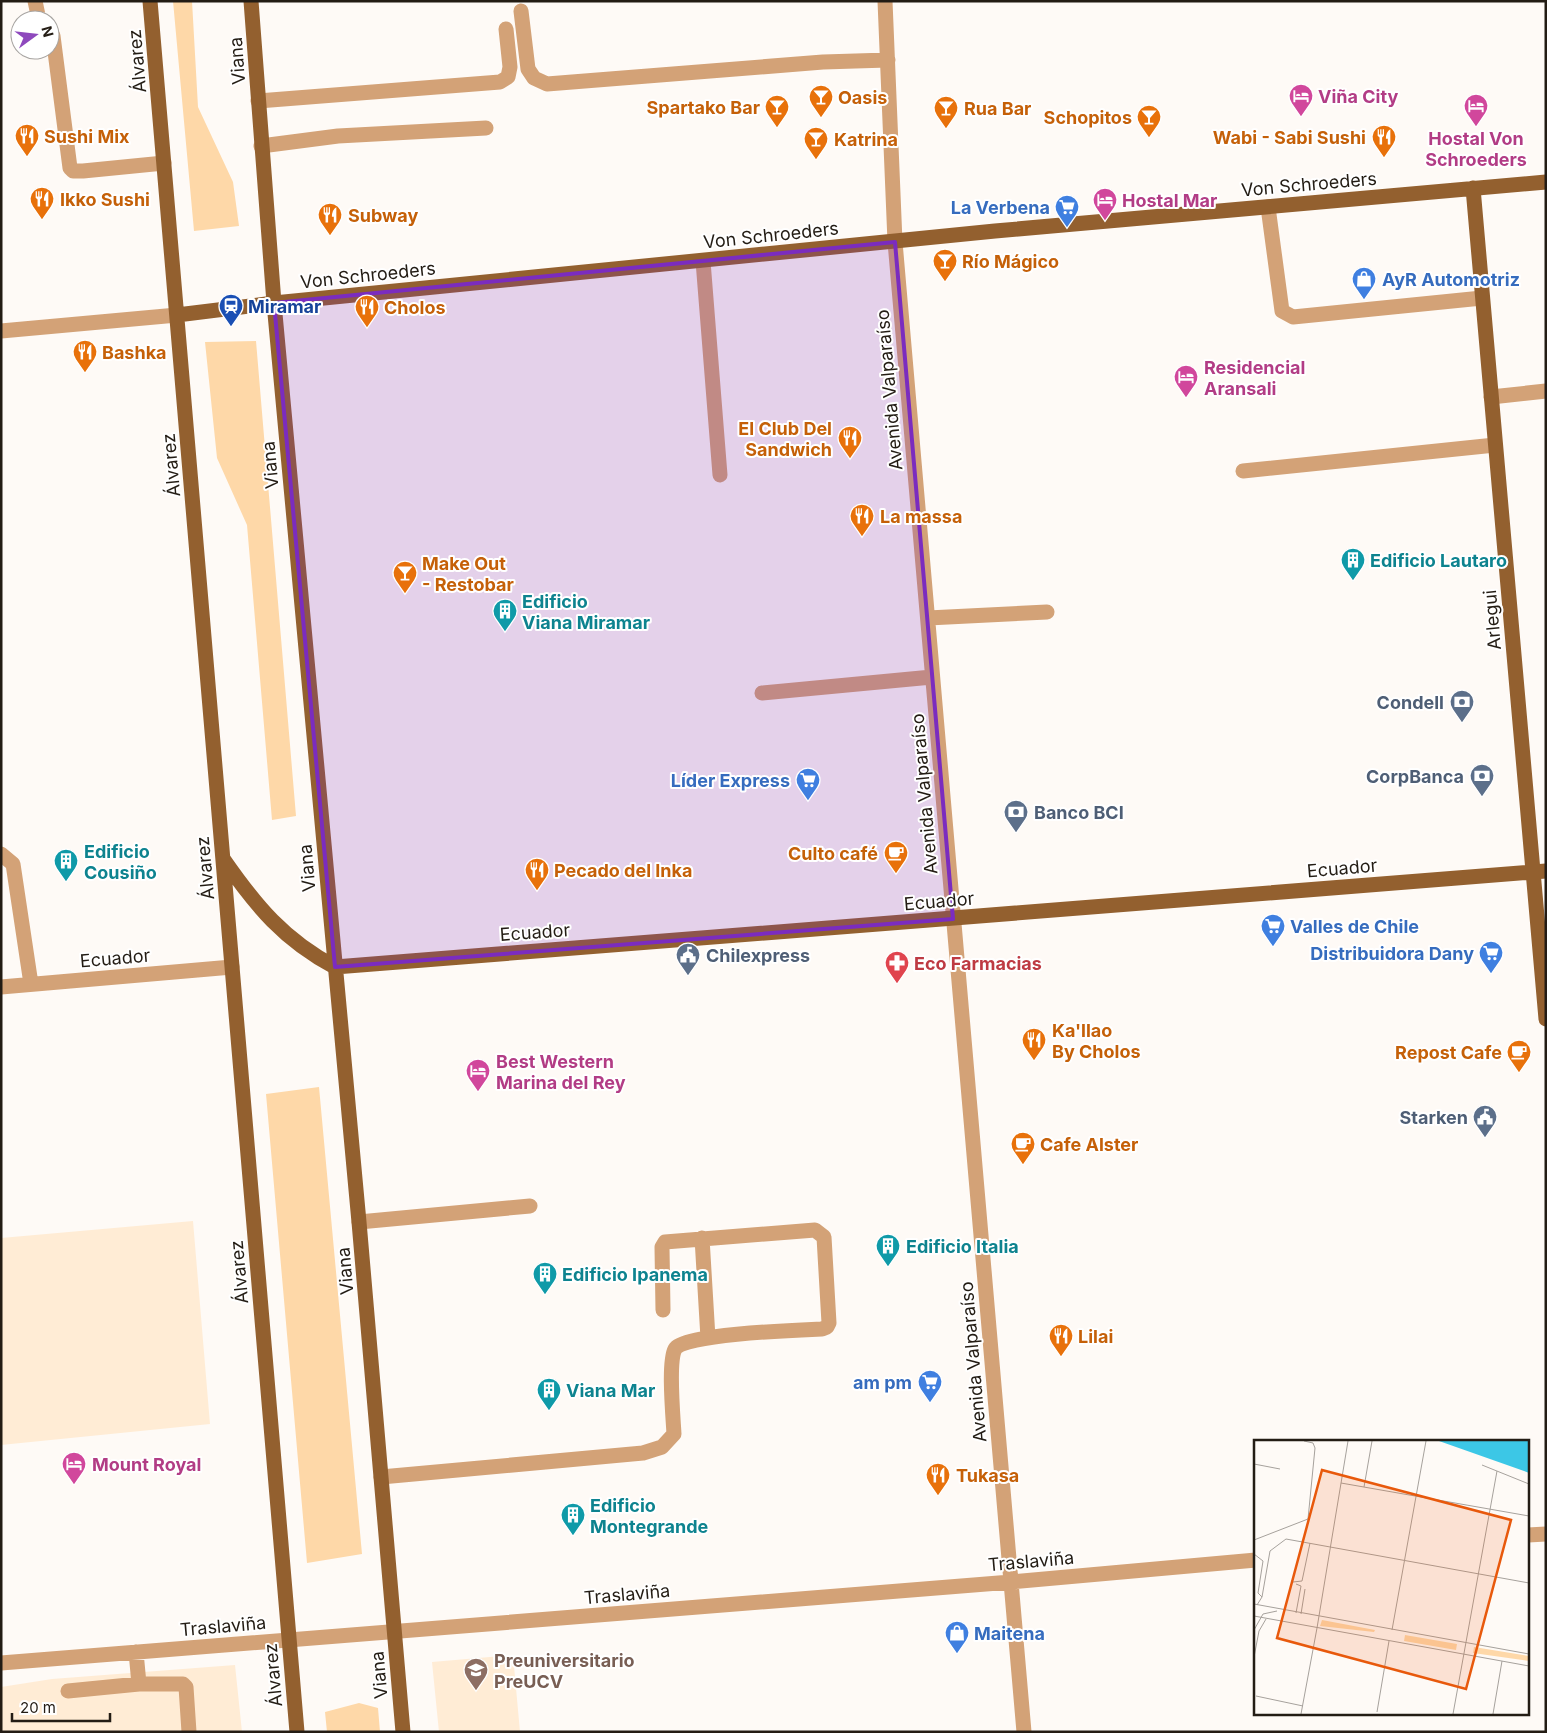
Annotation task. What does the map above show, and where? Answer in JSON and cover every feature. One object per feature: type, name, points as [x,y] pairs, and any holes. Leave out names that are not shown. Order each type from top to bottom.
[{"type":"main road","name":"Álvarez","points":[[150,1],[297,1732]]},
{"type":"main road","name":"Viana","points":[[251,1],[274,303],[359,1222],[403,1732]]},
{"type":"main road","name":"Von Schroeders","points":[[177,315],[274,303],[895,242],[1546,182]]},
{"type":"main road","name":"Arlegui","points":[[1473,188],[1495,445],[1539,871],[1546,1019]]},
{"type":"main road","points":[[223,859],[254,902],[273,923],[316,957],[335,967]]},
{"type":"main road","name":"Ecuador","points":[[335,967],[1539,871]]},
{"type":"street","name":"Avenida Valparaíso","points":[[885,1],[895,242],[1024,1732]]},
{"type":"street","points":[[521,11],[528,69],[534,78],[547,84],[823,62],[888,60]]},
{"type":"street","points":[[258,101],[500,82],[508,77],[510,67],[506,30]]},
{"type":"street","points":[[56,60],[70,168],[73,171],[164,163]]},
{"type":"street","points":[[262,146],[338,136],[486,128]]},
{"type":"street","points":[[1268,207],[1282,311],[1286,315],[1293,317],[1482,298]]},
{"type":"street","points":[[703,261],[720,474]]},
{"type":"street","name":"Von Schroeders","points":[[1,331],[177,315]]},
{"type":"street","points":[[1491,397],[1546,391]]},
{"type":"street","points":[[1243,471],[1495,445]]},
{"type":"street","points":[[928,618],[1048,612]]},
{"type":"street","points":[[762,693],[932,677]]},
{"type":"street","points":[[1,854],[13,864],[31,984]]},
{"type":"street","name":"Ecuador","points":[[1,987],[232,967]]},
{"type":"street","points":[[359,1222],[530,1206]]},
{"type":"street","points":[[381,1477],[643,1453],[662,1447],[674,1434],[672,1367],[675,1350],[679,1344],[708,1338],[822,1329],[827,1326],[829,1323],[824,1237],[814,1230],[665,1242],[662,1247],[663,1310]]},
{"type":"street","points":[[702,1238],[708,1338]]},
{"type":"street","points":[[1530,1535],[1546,1534]]},
{"type":"street","name":"Traslaviña","points":[[1,1663],[1011,1582],[1254,1560]]},
{"type":"street","points":[[136,1652],[139,1684]]},
{"type":"street","points":[[68,1691],[139,1684],[183,1684],[186,1687],[189,1732]]},
{"type":"highlighted area","points":[[895,242],[953,919],[335,967],[274,303]]},
{"type":"shaded area","points":[[173,1],[192,1],[198,107],[233,182],[239,226],[194,231]]},
{"type":"shaded area","points":[[256,341],[296,816],[272,820],[247,525],[217,458],[205,342]]},
{"type":"shaded area","points":[[319,1087],[362,1554],[307,1563],[266,1094]]},
{"type":"shaded area","points":[[193,1221],[210,1424],[1,1445],[1,1238]]},
{"type":"shaded area","name":"Preuniversitario PreUCV","points":[[513,1655],[520,1732],[439,1732],[432,1662]]},
{"type":"shaded area","points":[[235,1665],[242,1732],[1,1732],[1,1687],[52,1679]]},
{"type":"shaded area","points":[[359,1703],[378,1708],[380,1732],[327,1732],[325,1712]]},
{"type":"place","name":"Viña City","points":[[1301,117]]},
{"type":"place","name":"Oasis","points":[[821,118]]},
{"type":"place","name":"Hostal Von Schroeders","points":[[1476,127]]},
{"type":"place","name":"Spartako Bar","points":[[777,128]]},
{"type":"place","name":"Rua Bar","points":[[946,129]]},
{"type":"place","name":"Schopitos","points":[[1149,138]]},
{"type":"place","name":"Sushi Mix","points":[[27,157]]},
{"type":"place","name":"Wabi - Sabi Sushi","points":[[1384,158]]},
{"type":"place","name":"Katrina","points":[[816,160]]},
{"type":"place","name":"Ikko Sushi","points":[[42,220]]},
{"type":"place","name":"Hostal Mar","points":[[1105,221]]},
{"type":"place","name":"La Verbena","points":[[1067,228]]},
{"type":"place","name":"Subway","points":[[330,236]]},
{"type":"place","name":"Río Mágico","points":[[945,282]]},
{"type":"place","name":"AyR Automotriz","points":[[1364,300]]},
{"type":"place","name":"Miramar","points":[[231,327]]},
{"type":"place","name":"Cholos","points":[[367,328]]},
{"type":"place","name":"Bashka","points":[[85,373]]},
{"type":"place","name":"Residencial Aransali","points":[[1186,398]]},
{"type":"place","name":"El Club Del Sandwich","points":[[850,459]]},
{"type":"place","name":"La massa","points":[[862,537]]},
{"type":"place","name":"Edificio Lautaro","points":[[1353,581]]},
{"type":"place","name":"Make Out - Restobar","points":[[405,594]]},
{"type":"place","name":"Edificio Viana Miramar","points":[[505,632]]},
{"type":"place","name":"Condell","points":[[1462,723]]},
{"type":"place","name":"CorpBanca","points":[[1482,797]]},
{"type":"place","name":"Líder Express","points":[[808,801]]},
{"type":"place","name":"Banco BCI","points":[[1016,833]]},
{"type":"place","name":"Culto café","points":[[896,874]]},
{"type":"place","name":"Edificio Cousiño","points":[[66,882]]},
{"type":"place","name":"Pecado del Inka","points":[[537,891]]},
{"type":"place","name":"Valles de Chile","points":[[1273,947]]},
{"type":"place","name":"Distribuidora Dany","points":[[1491,974]]},
{"type":"place","name":"Chilexpress","points":[[688,976]]},
{"type":"place","name":"Eco Farmacias","points":[[897,984]]},
{"type":"place","name":"Ka'llao By Cholos","points":[[1034,1061]]},
{"type":"place","name":"Repost Cafe","points":[[1519,1073]]},
{"type":"place","name":"Best Western Marina del Rey","points":[[478,1092]]},
{"type":"place","name":"Starken","points":[[1485,1138]]},
{"type":"place","name":"Cafe Alster","points":[[1023,1165]]},
{"type":"place","name":"Edificio Italia","points":[[888,1267]]},
{"type":"place","name":"Edificio Ipanema","points":[[545,1295]]},
{"type":"place","name":"Lilai","points":[[1061,1357]]},
{"type":"place","name":"am pm","points":[[930,1403]]},
{"type":"place","name":"Viana Mar","points":[[549,1411]]},
{"type":"place","name":"Mount Royal","points":[[74,1485]]},
{"type":"place","name":"Tukasa","points":[[938,1496]]},
{"type":"place","name":"Edificio Montegrande","points":[[573,1536]]},
{"type":"place","name":"Maitena","points":[[957,1654]]},
{"type":"place","name":"Preuniversitario PreUCV","points":[[476,1691]]}]
